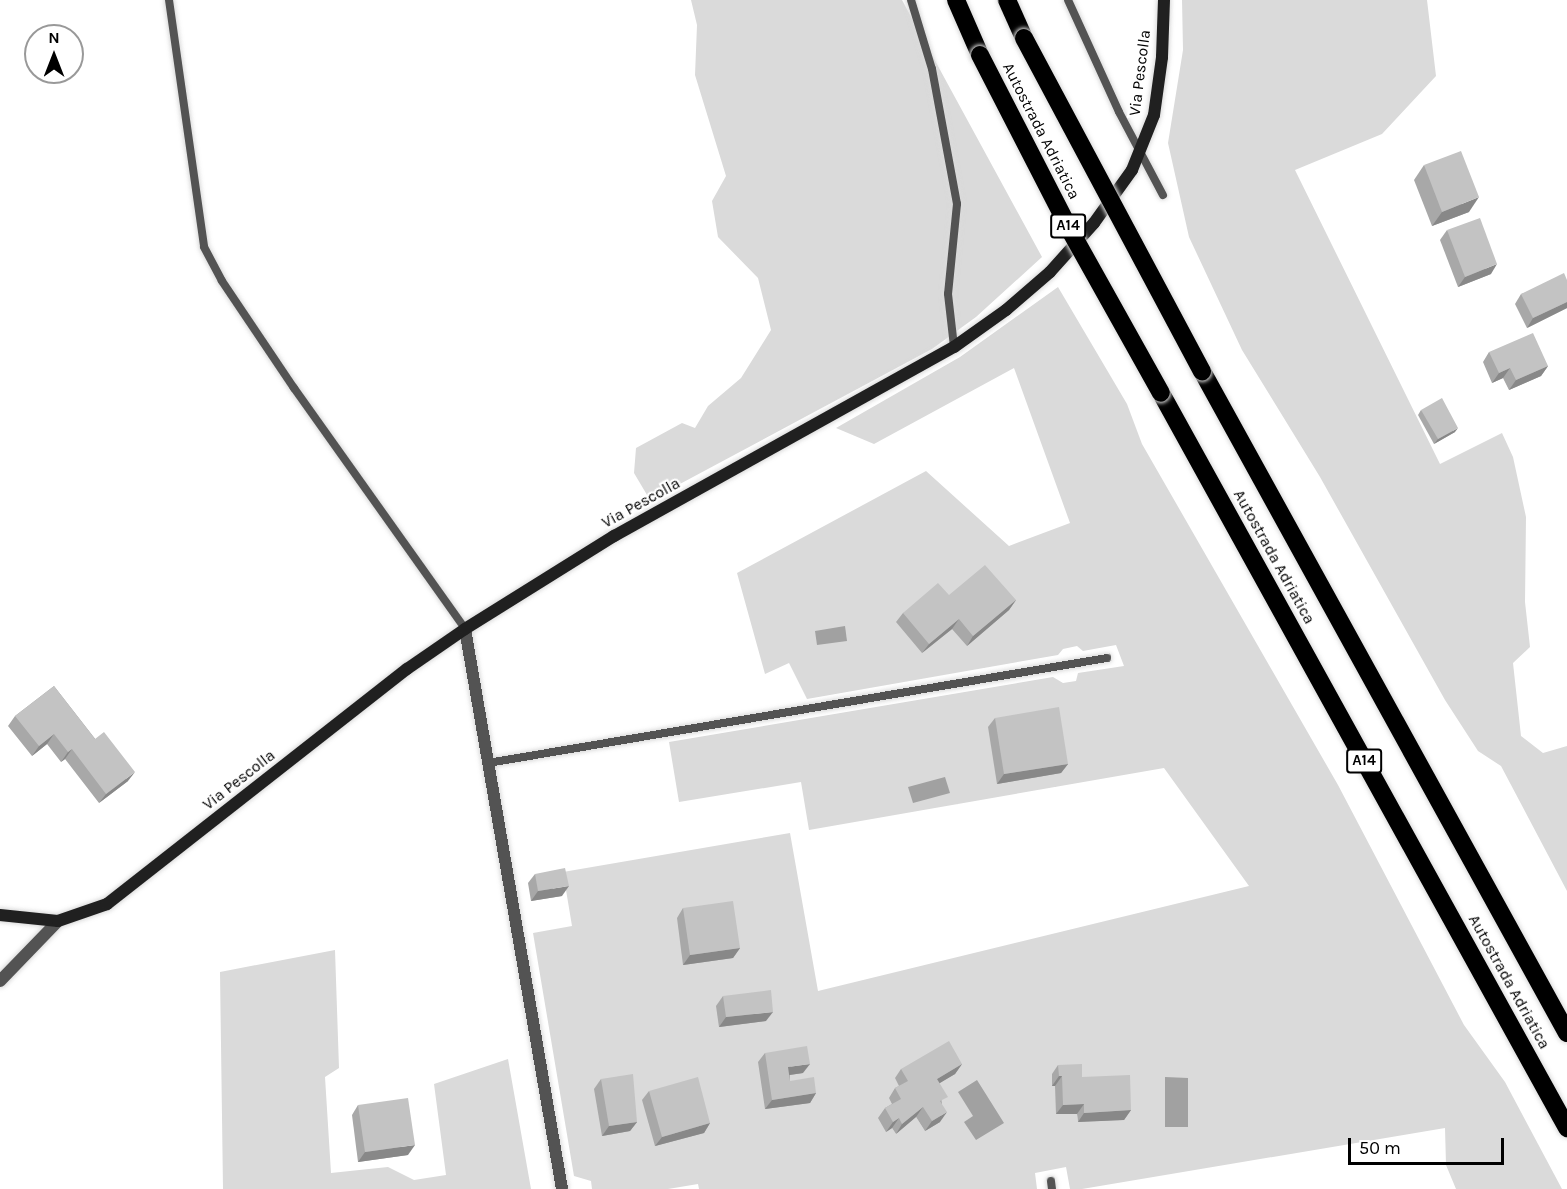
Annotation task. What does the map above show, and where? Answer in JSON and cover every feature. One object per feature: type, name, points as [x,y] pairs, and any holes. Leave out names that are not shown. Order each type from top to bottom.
[{"type":"highway","name":"Autostrada Adriatica","points":[[956,0],[980,55],[1071,232],[1567,1128]]},
{"type":"highway","name":"Autostrada Adriatica","points":[[1007,0],[1024,38],[1202,371],[1567,1033]]},
{"type":"street","name":"Via Pescolla","points":[[0,915],[58,921],[107,904],[407,669],[465,628],[614,536],[954,347],[1050,272],[1094,223],[1132,170],[1154,115],[1162,57],[1164,0]]},
{"type":"street","points":[[465,628],[562,1189]]},
{"type":"street","points":[[0,981],[58,921]]},
{"type":"lane","points":[[169,0],[204,247],[287,378],[465,628]]},
{"type":"lane","points":[[911,0],[932,69],[957,204],[948,294],[954,347]]},
{"type":"lane","points":[[1068,0],[1119,112],[1141,148],[1163,195]]},
{"type":"lane","points":[[488,763],[1107,658]]},
{"type":"shaded area","points":[[691,0],[902,0],[1042,257],[976,317],[932,349],[650,500],[634,473],[636,448],[682,423],[695,428],[708,406],[741,378],[771,330],[758,278],[718,237],[712,201],[726,176],[695,75],[697,25]]},
{"type":"shaded area","points":[[1182,0],[1427,0],[1436,76],[1382,134],[1295,170],[1440,464],[1502,433],[1513,457],[1526,517],[1525,602],[1530,647],[1513,663],[1521,736],[1543,753],[1567,746],[1567,891],[1501,766],[1478,751],[1445,700],[1320,477],[1242,350],[1189,237],[1168,143],[1183,50]]},
{"type":"shaded area","points":[[1058,287],[1127,404],[1142,444],[1338,785],[1464,1025],[1505,1082],[1562,1189],[1456,1189],[1446,1165],[1445,1128],[1082,1189],[1070,1189],[1066,1167],[1035,1173],[1037,1189],[699,1189],[698,1184],[668,1189],[592,1189],[591,1181],[574,1176],[533,933],[572,926],[563,872],[790,833],[818,991],[1249,886],[1164,768],[809,830],[801,782],[679,802],[669,742],[1053,677],[1063,683],[1076,681],[1078,673],[1124,666],[1116,645],[1083,651],[1077,646],[1063,649],[1058,655],[807,699],[789,663],[765,674],[737,573],[926,471],[1009,546],[1070,523],[1014,368],[874,444],[836,428],[960,357]],"holes":[[[1055,1086],[1124,1120],[1078,1122],[1077,1114]],[[902,1090],[925,1131],[916,1117],[896,1134],[892,1128]]]},
{"type":"shaded area","points":[[845,626],[847,641],[817,645],[815,631]]},
{"type":"shaded area","points":[[945,777],[950,793],[913,803],[908,787]]},
{"type":"shaded area","points":[[335,950],[339,1068],[325,1077],[331,1173],[388,1167],[414,1180],[446,1175],[434,1084],[508,1059],[531,1189],[223,1189],[220,972]]},
{"type":"shaded area","points":[[1165,1077],[1188,1078],[1188,1127],[1165,1127]]},
{"type":"shaded area","points":[[977,1080],[1004,1123],[976,1140],[964,1122],[973,1116],[958,1092]]},
{"type":"building","points":[[1461,151],[1479,197],[1442,212],[1424,165]]},
{"type":"building","points":[[1480,218],[1497,264],[1465,277],[1447,230]]},
{"type":"building","points":[[1564,273],[1567,280],[1567,302],[1533,318],[1521,294]]},
{"type":"building","points":[[1533,333],[1548,366],[1516,380],[1510,368],[1499,373],[1489,352]]},
{"type":"building","points":[[1442,398],[1458,428],[1438,439],[1421,410]]},
{"type":"building","points":[[985,565],[1016,600],[973,636],[959,619],[929,644],[903,613],[938,583],[949,595]]},
{"type":"building","points":[[54,686],[95,739],[104,732],[135,772],[106,794],[72,749],[68,752],[54,734],[39,746],[15,716]]},
{"type":"building","points":[[1059,707],[1068,764],[1004,774],[995,718]]},
{"type":"building","points":[[565,868],[569,886],[538,891],[535,874]]},
{"type":"building","points":[[733,901],[740,948],[690,955],[683,908]]},
{"type":"building","points":[[771,990],[773,1012],[726,1017],[723,996]]},
{"type":"building","points":[[949,1041],[962,1064],[937,1079],[948,1097],[940,1101],[947,1112],[932,1121],[923,1107],[902,1124],[899,1118],[893,1122],[885,1108],[901,1099],[895,1088],[908,1081],[901,1069]]},
{"type":"building","points":[[807,1046],[810,1064],[788,1067],[790,1081],[814,1077],[816,1093],[772,1100],[765,1053]]},
{"type":"building","points":[[1082,1064],[1082,1077],[1130,1075],[1131,1110],[1084,1113],[1084,1104],[1063,1105],[1062,1076],[1059,1076],[1058,1065]]},
{"type":"building","points":[[633,1074],[637,1122],[609,1126],[601,1079]]},
{"type":"building","points":[[698,1077],[710,1123],[662,1137],[649,1091]]},
{"type":"building","points":[[408,1098],[415,1145],[365,1152],[358,1105]]}]
